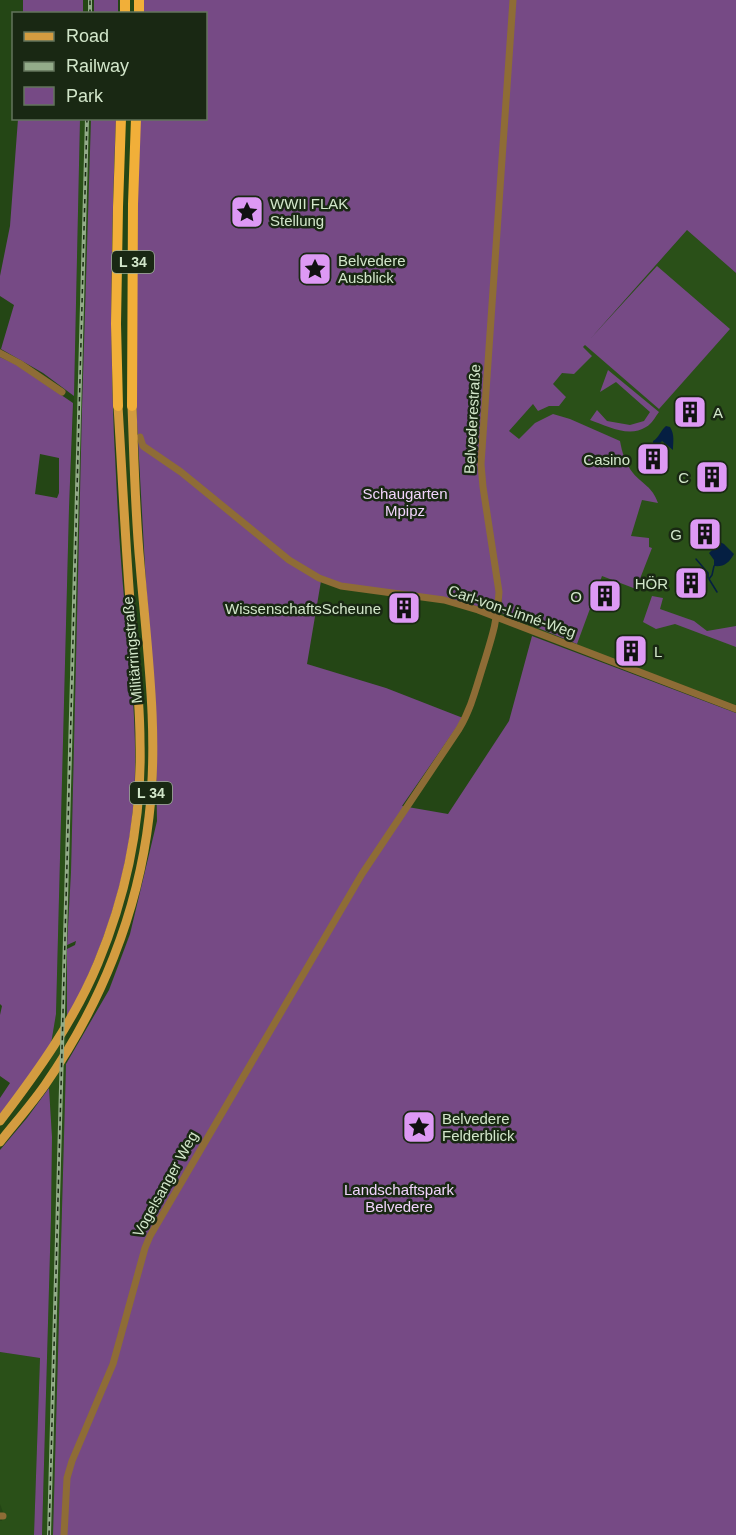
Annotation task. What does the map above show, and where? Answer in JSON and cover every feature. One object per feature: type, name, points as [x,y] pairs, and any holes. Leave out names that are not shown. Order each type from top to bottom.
[{"type":"highway","name":"Militärringstraße","points":[[118,406],[116,324],[122,120]]},
{"type":"highway","name":"Militärringstraße","points":[[132,406],[132,204],[136,120]]},
{"type":"main road","name":"Militärringstraße","points":[[0,1121],[61,1037],[80,1001],[98,964],[113,922],[131,854],[137,815],[139,703],[125,537],[118,406]]},
{"type":"main road","name":"Militärringstraße","points":[[0,1142],[45,1085],[91,1008],[126,924],[143,858],[149,817],[153,743],[149,661],[138,547],[132,406]]},
{"type":"street","name":"Belvederestraße","points":[[362,874],[469,712],[497,618],[499,592],[481,464],[513,0]]},
{"type":"street","points":[[0,352],[62,392]]},
{"type":"street","name":"Carl-von-Linné-Weg","points":[[140,437],[143,446],[181,472],[289,560],[319,578],[341,586],[444,600],[736,709]]},
{"type":"street","name":"Vogelsanger Weg","points":[[63,1535],[67,1478],[113,1364],[150,1236],[362,874]]},
{"type":"shaded area","points":[[80,120],[91,120],[53,1535],[42,1535],[51,1217],[50,1050],[56,1014]]},
{"type":"shaded area","points":[[687,230],[736,273],[736,705],[509,620],[504,571],[509,431]]},
{"type":"shaded area","points":[[0,1352],[40,1358],[34,1535],[0,1535],[0,1521],[2,1521],[3,1512],[0,1504]]},
{"type":"green space","points":[[23,0],[83,0],[83,12],[23,12]]},
{"type":"green space","points":[[94,0],[118,0],[118,12],[94,12]]},
{"type":"green space","name":"Landschaftspark Belvedere","points":[[143,0],[736,0],[736,273],[687,230],[591,338],[657,266],[730,329],[659,409],[585,345],[583,347],[592,356],[574,374],[562,373],[553,384],[566,397],[559,406],[549,406],[538,411],[533,404],[509,431],[519,439],[535,423],[553,414],[620,441],[630,469],[650,489],[658,503],[642,500],[631,536],[649,538],[649,547],[652,548],[636,589],[602,576],[577,644],[502,613],[501,588],[492,610],[440,597],[321,581],[307,664],[386,688],[463,718],[402,806],[448,814],[509,721],[532,636],[736,713],[736,1535],[53,1535],[66,1064],[109,990],[130,934],[157,821],[155,696],[136,404],[138,120],[207,120],[207,12],[142,12]]},
{"type":"green space","points":[[18,120],[80,120],[74,396],[43,373],[1,349],[14,305],[0,296],[0,276],[10,226]]},
{"type":"green space","points":[[91,120],[116,120],[112,253],[112,387],[120,543],[133,703],[134,797],[126,855],[112,912],[92,967],[67,1019],[67,949],[75,945],[76,941],[67,945],[71,872]]},
{"type":"green space","points":[[0,357],[17,365],[73,403],[56,1014],[50,1050],[0,1115],[0,1098],[10,1083],[0,1076],[2,1006],[0,1004]],"holes":[[[40,454],[59,458],[57,498],[35,494]]]},
{"type":"green space","points":[[608,370],[659,412],[648,426],[639,430],[625,431],[590,420],[597,410],[607,421],[630,425],[644,421],[650,412],[616,382],[600,392]]},
{"type":"green space","points":[[652,596],[663,598],[660,609],[694,621],[707,631],[736,626],[736,647],[675,624],[656,629],[643,622]]},
{"type":"green space","points":[[49,1088],[52,1137],[51,1217],[42,1535],[34,1535],[40,1358],[0,1352],[0,1150]]},
{"type":"water","points":[[666,426],[670,427],[673,433],[673,450],[662,441],[659,445],[653,444]]},
{"type":"water","points":[[720,542],[734,554],[726,564],[714,566],[714,560],[709,553]]},
{"type":"waterway","points":[[696,559],[708,573],[708,578]]},
{"type":"waterway","points":[[714,566],[709,579],[717,592]]},
{"type":"railway","points":[[90,0],[90,12]]},
{"type":"railway","points":[[49,1535],[87,120]]},
{"type":"place","name":"WWII FLAK Stellung","points":[[247,212]]},
{"type":"place","name":"Belvedere Ausblick","points":[[315,269]]},
{"type":"place","name":"A","points":[[690,412]]},
{"type":"place","name":"Casino","points":[[653,459]]},
{"type":"place","name":"C","points":[[712,477]]},
{"type":"place","name":"G","points":[[705,534]]},
{"type":"place","name":"HÖR","points":[[691,583]]},
{"type":"place","name":"O","points":[[605,596]]},
{"type":"place","name":"WissenschaftsScheune","points":[[404,608]]},
{"type":"place","name":"L","points":[[631,651]]},
{"type":"place","name":"Belvedere Felderblick","points":[[419,1127]]},
{"type":"park label","name":"Schaugarten Mpipz","points":[[405,502]]}]
